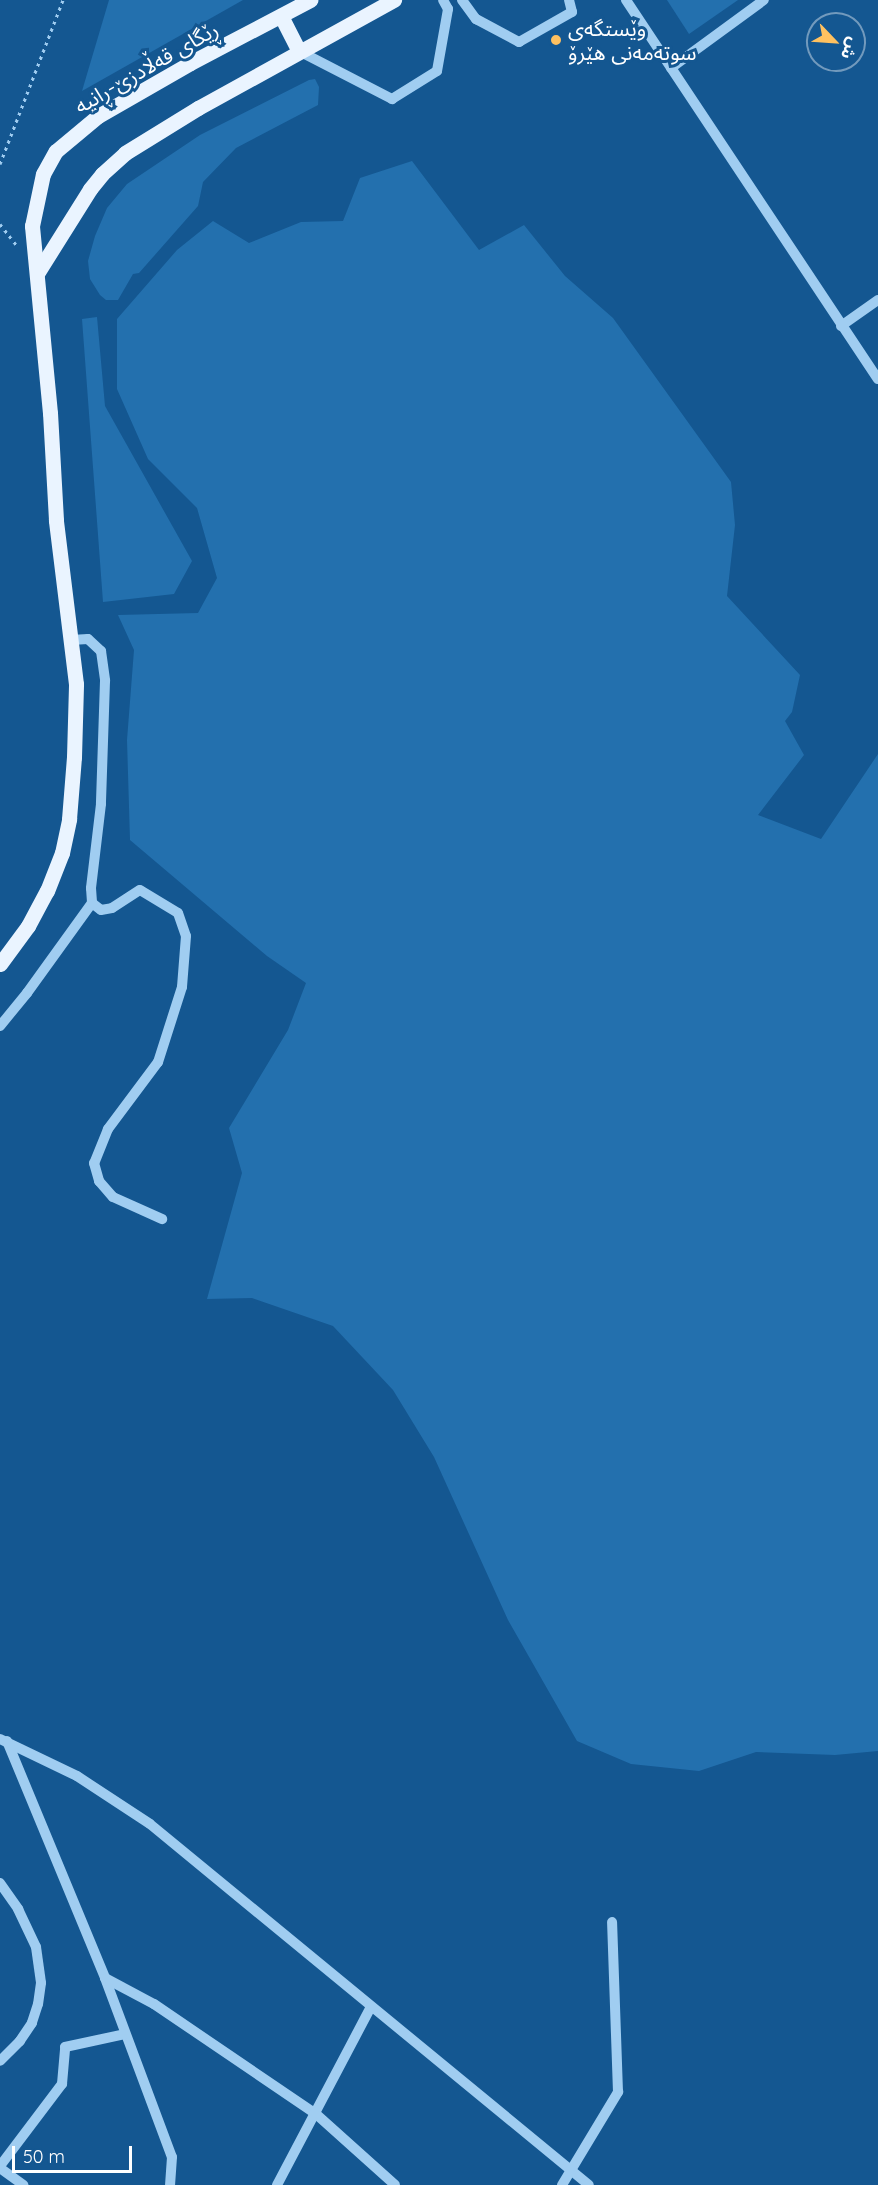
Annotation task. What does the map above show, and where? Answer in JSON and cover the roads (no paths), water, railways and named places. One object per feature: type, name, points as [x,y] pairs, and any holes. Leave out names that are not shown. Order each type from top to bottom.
[{"type":"main road","name":"ڕێگای قەڵادزێ-ڕانیە","points":[[0,964],[28,926],[47,891],[62,853],[69,819],[74,757],[76,684],[56,520],[38,272],[32,226],[43,174],[56,151],[98,116],[310,0]]},
{"type":"main road","points":[[38,272],[90,189],[102,174],[125,153],[298,51],[394,0]]},
{"type":"main road","points":[[281,16],[298,51]]},
{"type":"street","points":[[298,51],[392,99],[436,71],[448,9],[443,0]]},
{"type":"street","points":[[462,0],[476,19],[519,42],[572,12],[569,0]]},
{"type":"street","points":[[626,0],[878,379]]},
{"type":"street","points":[[671,68],[764,0]]},
{"type":"street","points":[[841,326],[878,300]]},
{"type":"street","points":[[0,1026],[27,993],[92,903],[91,888],[101,804],[105,681],[101,651],[88,639],[71,640]]},
{"type":"street","points":[[92,903],[101,910],[112,908],[140,890],[178,913],[186,936],[182,987],[158,1062],[108,1130],[94,1163],[99,1181],[113,1197],[162,1219]]},
{"type":"street","points":[[4,1740],[105,1978],[172,2157],[170,2185]]},
{"type":"street","points":[[4,1740],[77,1776],[150,1824],[589,2185]]},
{"type":"street","points":[[0,1883],[18,1909],[36,1947],[41,1983],[32,2023],[20,2041],[0,2061]]},
{"type":"street","points":[[562,2185],[618,2092],[612,1922]]},
{"type":"street","points":[[105,1978],[154,2004],[316,2114],[395,2185]]},
{"type":"street","points":[[277,2185],[371,2007]]},
{"type":"street","points":[[24,2185],[0,2167],[62,2084],[65,2047],[125,2034]]},
{"type":"place","name":"وێستگەی سوتەمەنی هێرۆ","points":[[556,40]]}]
